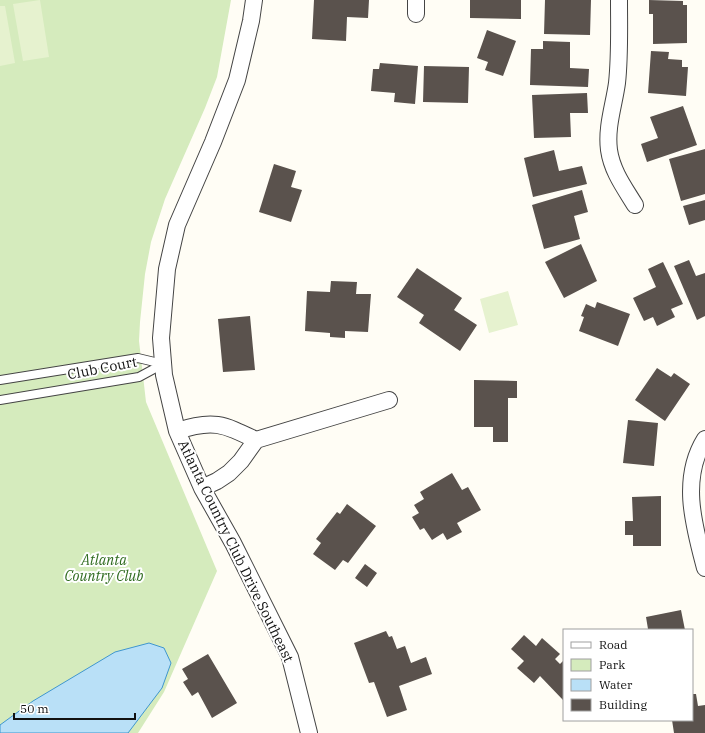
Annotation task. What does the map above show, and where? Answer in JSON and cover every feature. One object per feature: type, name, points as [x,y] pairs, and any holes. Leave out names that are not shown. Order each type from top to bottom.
[{"type":"street","name":"Atlanta Country Club Drive Southeast","points":[[254,0],[251,21],[237,80],[213,142],[177,225],[167,269],[161,338],[163,364],[177,431],[202,488],[233,543],[290,657],[309,733]]},
{"type":"street","points":[[619,0],[619,62],[610,123],[610,150],[616,174],[635,205]]},
{"type":"street","points":[[202,488],[229,473],[242,461],[256,440],[389,400]]},
{"type":"street","points":[[177,431],[197,424],[215,424],[228,427],[256,440]]},
{"type":"street","points":[[705,439],[696,459],[692,480],[691,505],[700,522],[705,568]]},
{"type":"lane","name":"Club Court","points":[[0,380],[138,358],[163,364]]},
{"type":"lane","name":"Club Court","points":[[0,400],[139,377],[163,364]]},
{"type":"green space","name":"Atlanta Country Club","points":[[0,0],[231,0],[217,77],[165,199],[151,242],[145,274],[139,341],[146,402],[217,571],[164,692],[138,733],[0,733]]},
{"type":"green space","points":[[40,0],[49,57],[23,61],[13,4]]},
{"type":"green space","points":[[0,6],[5,6],[15,63],[0,66]]},
{"type":"green space","points":[[508,291],[518,325],[489,333],[480,299]]},
{"type":"water","points":[[149,643],[164,648],[171,663],[162,688],[128,733],[0,733],[0,725],[33,701],[115,652]]},
{"type":"building","points":[[314,0],[369,0],[368,18],[347,17],[346,41],[312,39]]},
{"type":"building","points":[[470,0],[521,0],[521,19],[470,18]]},
{"type":"building","points":[[545,0],[591,0],[590,35],[544,34]]},
{"type":"building","points":[[649,0],[683,1],[683,5],[687,5],[687,43],[653,44],[653,14],[649,14]]},
{"type":"building","points":[[487,30],[516,41],[503,76],[485,70],[488,62],[477,58]]},
{"type":"building","points":[[543,41],[570,42],[570,68],[589,69],[588,87],[530,85],[531,49],[543,49]]},
{"type":"building","points":[[651,51],[669,52],[668,59],[682,60],[682,67],[688,67],[686,96],[648,93]]},
{"type":"building","points":[[380,63],[418,66],[415,104],[394,102],[395,93],[371,91],[373,69],[379,69]]},
{"type":"building","points":[[424,66],[469,67],[468,103],[423,102]]},
{"type":"building","points":[[587,93],[588,113],[570,113],[571,137],[534,138],[532,95]]},
{"type":"building","points":[[683,106],[697,145],[647,162],[641,144],[658,138],[650,117]]},
{"type":"building","points":[[705,149],[705,194],[681,201],[669,159]]},
{"type":"building","points":[[554,150],[559,171],[582,166],[587,184],[533,197],[524,158]]},
{"type":"building","points":[[274,164],[296,171],[291,187],[302,190],[291,222],[259,212]]},
{"type":"building","points":[[582,190],[588,212],[574,216],[580,239],[544,249],[532,205]]},
{"type":"building","points":[[705,200],[705,220],[689,225],[683,206]]},
{"type":"building","points":[[581,244],[597,281],[564,298],[545,262]]},
{"type":"building","points":[[689,260],[696,276],[705,273],[705,316],[697,320],[674,266]]},
{"type":"building","points":[[663,262],[683,304],[671,309],[675,317],[657,326],[653,317],[644,321],[633,298],[656,287],[648,269]]},
{"type":"building","points":[[417,268],[462,298],[454,310],[477,325],[460,351],[419,323],[424,315],[397,297]]},
{"type":"building","points":[[331,281],[357,282],[356,294],[371,294],[368,332],[345,331],[345,338],[330,337],[330,333],[305,331],[307,291],[330,292]]},
{"type":"building","points":[[597,302],[630,314],[618,346],[579,331],[584,317],[581,316],[586,304],[595,308]]},
{"type":"building","points":[[250,316],[255,370],[223,372],[218,319]]},
{"type":"building","points":[[657,368],[671,377],[674,373],[690,384],[665,421],[635,400]]},
{"type":"building","points":[[474,380],[517,381],[517,398],[508,398],[508,442],[493,442],[493,427],[474,427]]},
{"type":"building","points":[[628,420],[658,423],[654,466],[623,463]]},
{"type":"building","points":[[452,473],[462,490],[468,487],[481,510],[457,523],[462,532],[447,540],[443,533],[432,540],[424,528],[420,530],[412,517],[419,513],[414,505],[424,499],[420,492]]},
{"type":"building","points":[[661,496],[661,546],[633,546],[633,535],[625,535],[625,521],[633,521],[632,497]]},
{"type":"building","points":[[347,504],[376,526],[348,563],[343,560],[335,570],[313,554],[321,543],[316,539],[337,512],[340,514]]},
{"type":"building","points":[[365,564],[377,573],[367,587],[355,578]]},
{"type":"building","points":[[681,610],[685,629],[648,629],[646,617]]},
{"type":"building","points":[[386,631],[389,637],[392,636],[397,649],[405,646],[411,663],[426,657],[432,674],[399,686],[407,710],[387,717],[374,682],[369,683],[354,643]]},
{"type":"building","points":[[524,635],[536,646],[542,638],[560,654],[555,659],[560,664],[563,661],[563,700],[540,676],[534,683],[517,668],[524,661],[511,649]]},
{"type":"building","points":[[208,654],[237,703],[212,718],[198,692],[192,696],[183,682],[188,679],[182,669]]},
{"type":"building","points":[[693,694],[696,694],[698,706],[705,705],[705,733],[674,733],[672,721],[693,721]]}]
